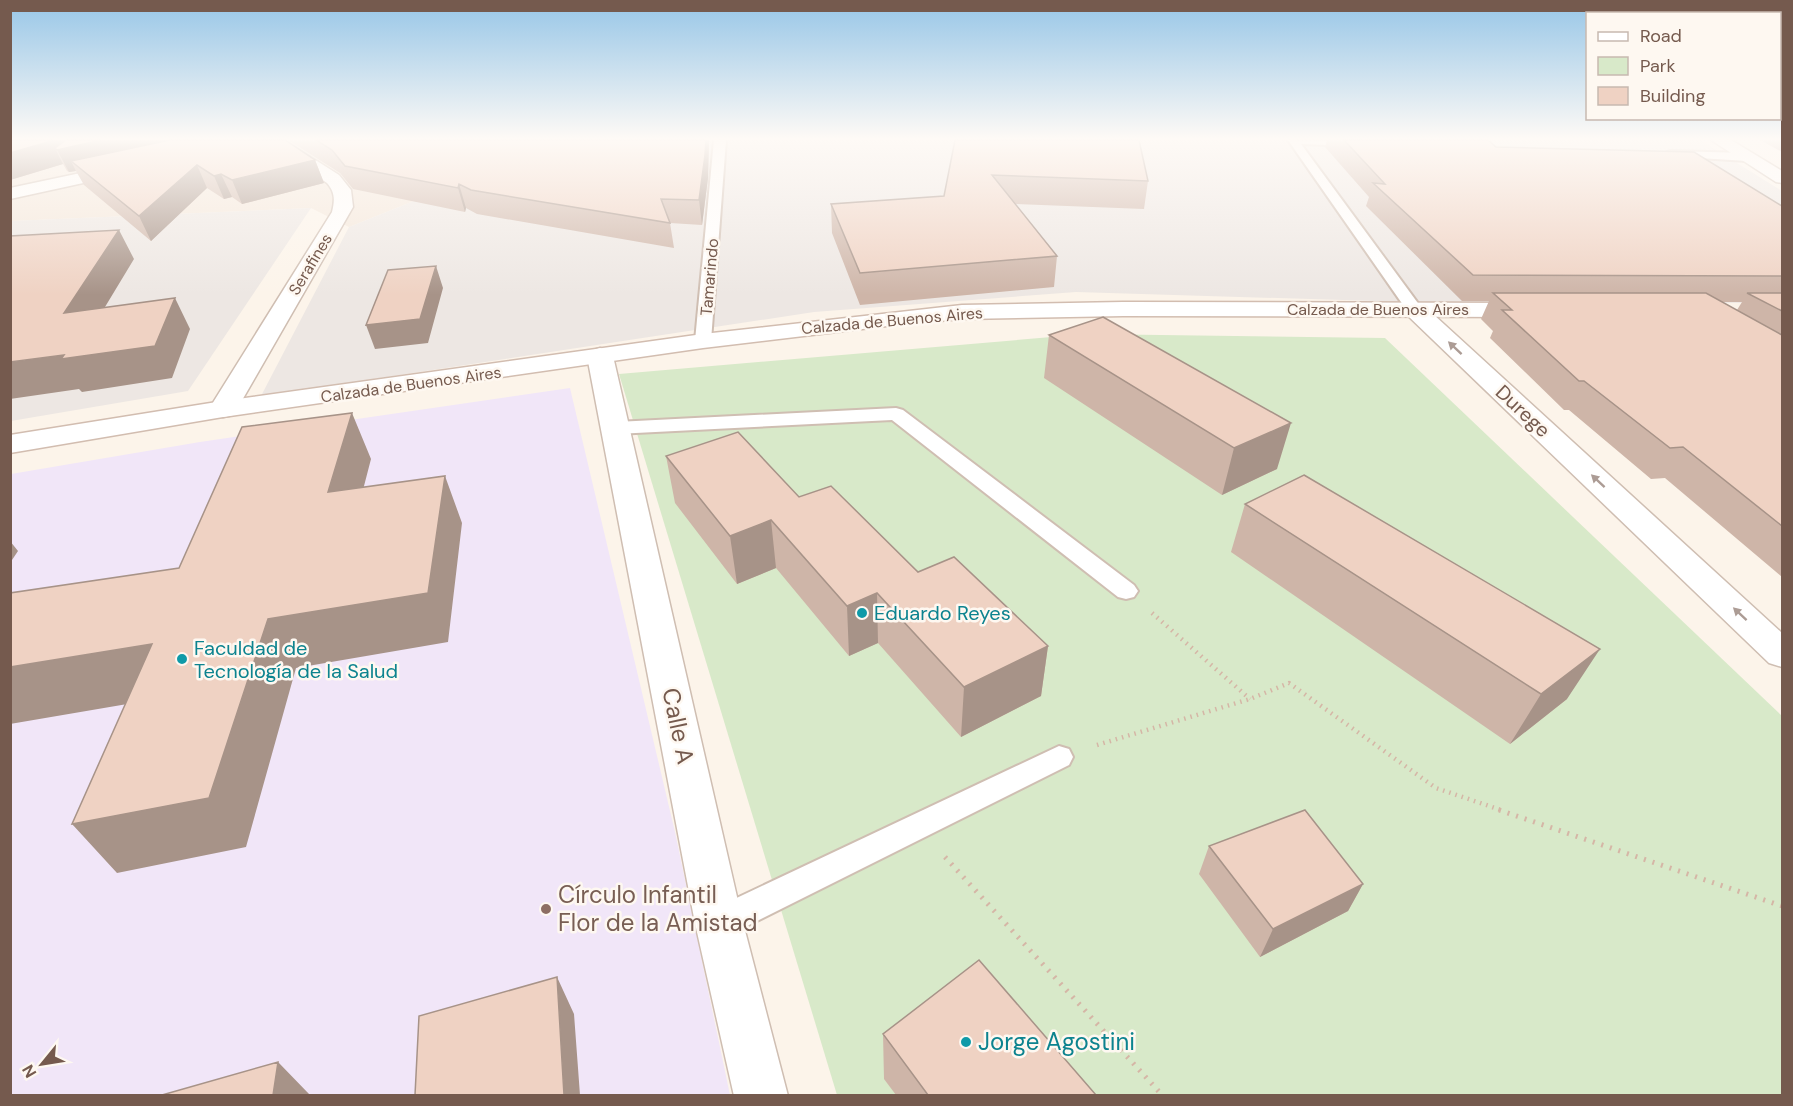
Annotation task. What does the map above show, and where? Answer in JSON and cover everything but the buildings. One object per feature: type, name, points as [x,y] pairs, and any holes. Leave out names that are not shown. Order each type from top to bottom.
[{"type":"street","name":"Serafines","points":[[223,410],[342,212],[344,202],[341,192]]},
{"type":"street","name":"Calzada de Buenos Aires","points":[[10,444],[223,410],[703,341],[823,325],[962,312],[1123,309],[1556,311]]},
{"type":"street","name":"Durege","points":[[1414,309],[1782,654]]},
{"type":"street","name":"Calle A","points":[[600,356],[720,923],[761,1095]]},
{"type":"lane","name":"Tamarindo","points":[[703,341],[716,192]]},
{"type":"lane","name":"Durege","points":[[1331,192],[1414,309]]},
{"type":"lane","points":[[616,428],[896,414],[1126,591]]},
{"type":"lane","points":[[720,923],[920,827],[1059,756]]},
{"type":"path","points":[[1126,591],[1250,699]]},
{"type":"path","points":[[1059,756],[1250,699],[1289,683],[1436,788],[1782,906]]},
{"type":"path","points":[[920,827],[1163,1095]]},
{"type":"shaded area","points":[[11,192],[437,192],[349,227],[311,208],[11,221]]},
{"type":"shaded area","points":[[437,192],[1782,192],[1779,303],[1408,302],[1076,292],[814,312],[261,396],[349,227]]},
{"type":"shaded area","points":[[311,208],[188,391],[11,421],[10,221]]},
{"type":"shaded area","points":[[570,388],[675,832],[730,1095],[11,1096],[11,474],[200,442]]},
{"type":"green space","points":[[1087,334],[1385,338],[1782,716],[1782,1095],[837,1095],[619,374]]},
{"type":"place","name":"Eduardo Reyes","points":[[862,613]]},
{"type":"place","name":"Faculdad de Tecnología de la Salud","points":[[182,659]]},
{"type":"place","name":"Círculo Infantil Flor de la Amistad","points":[[546,909]]},
{"type":"place","name":"Jorge Agostini","points":[[966,1042]]}]
